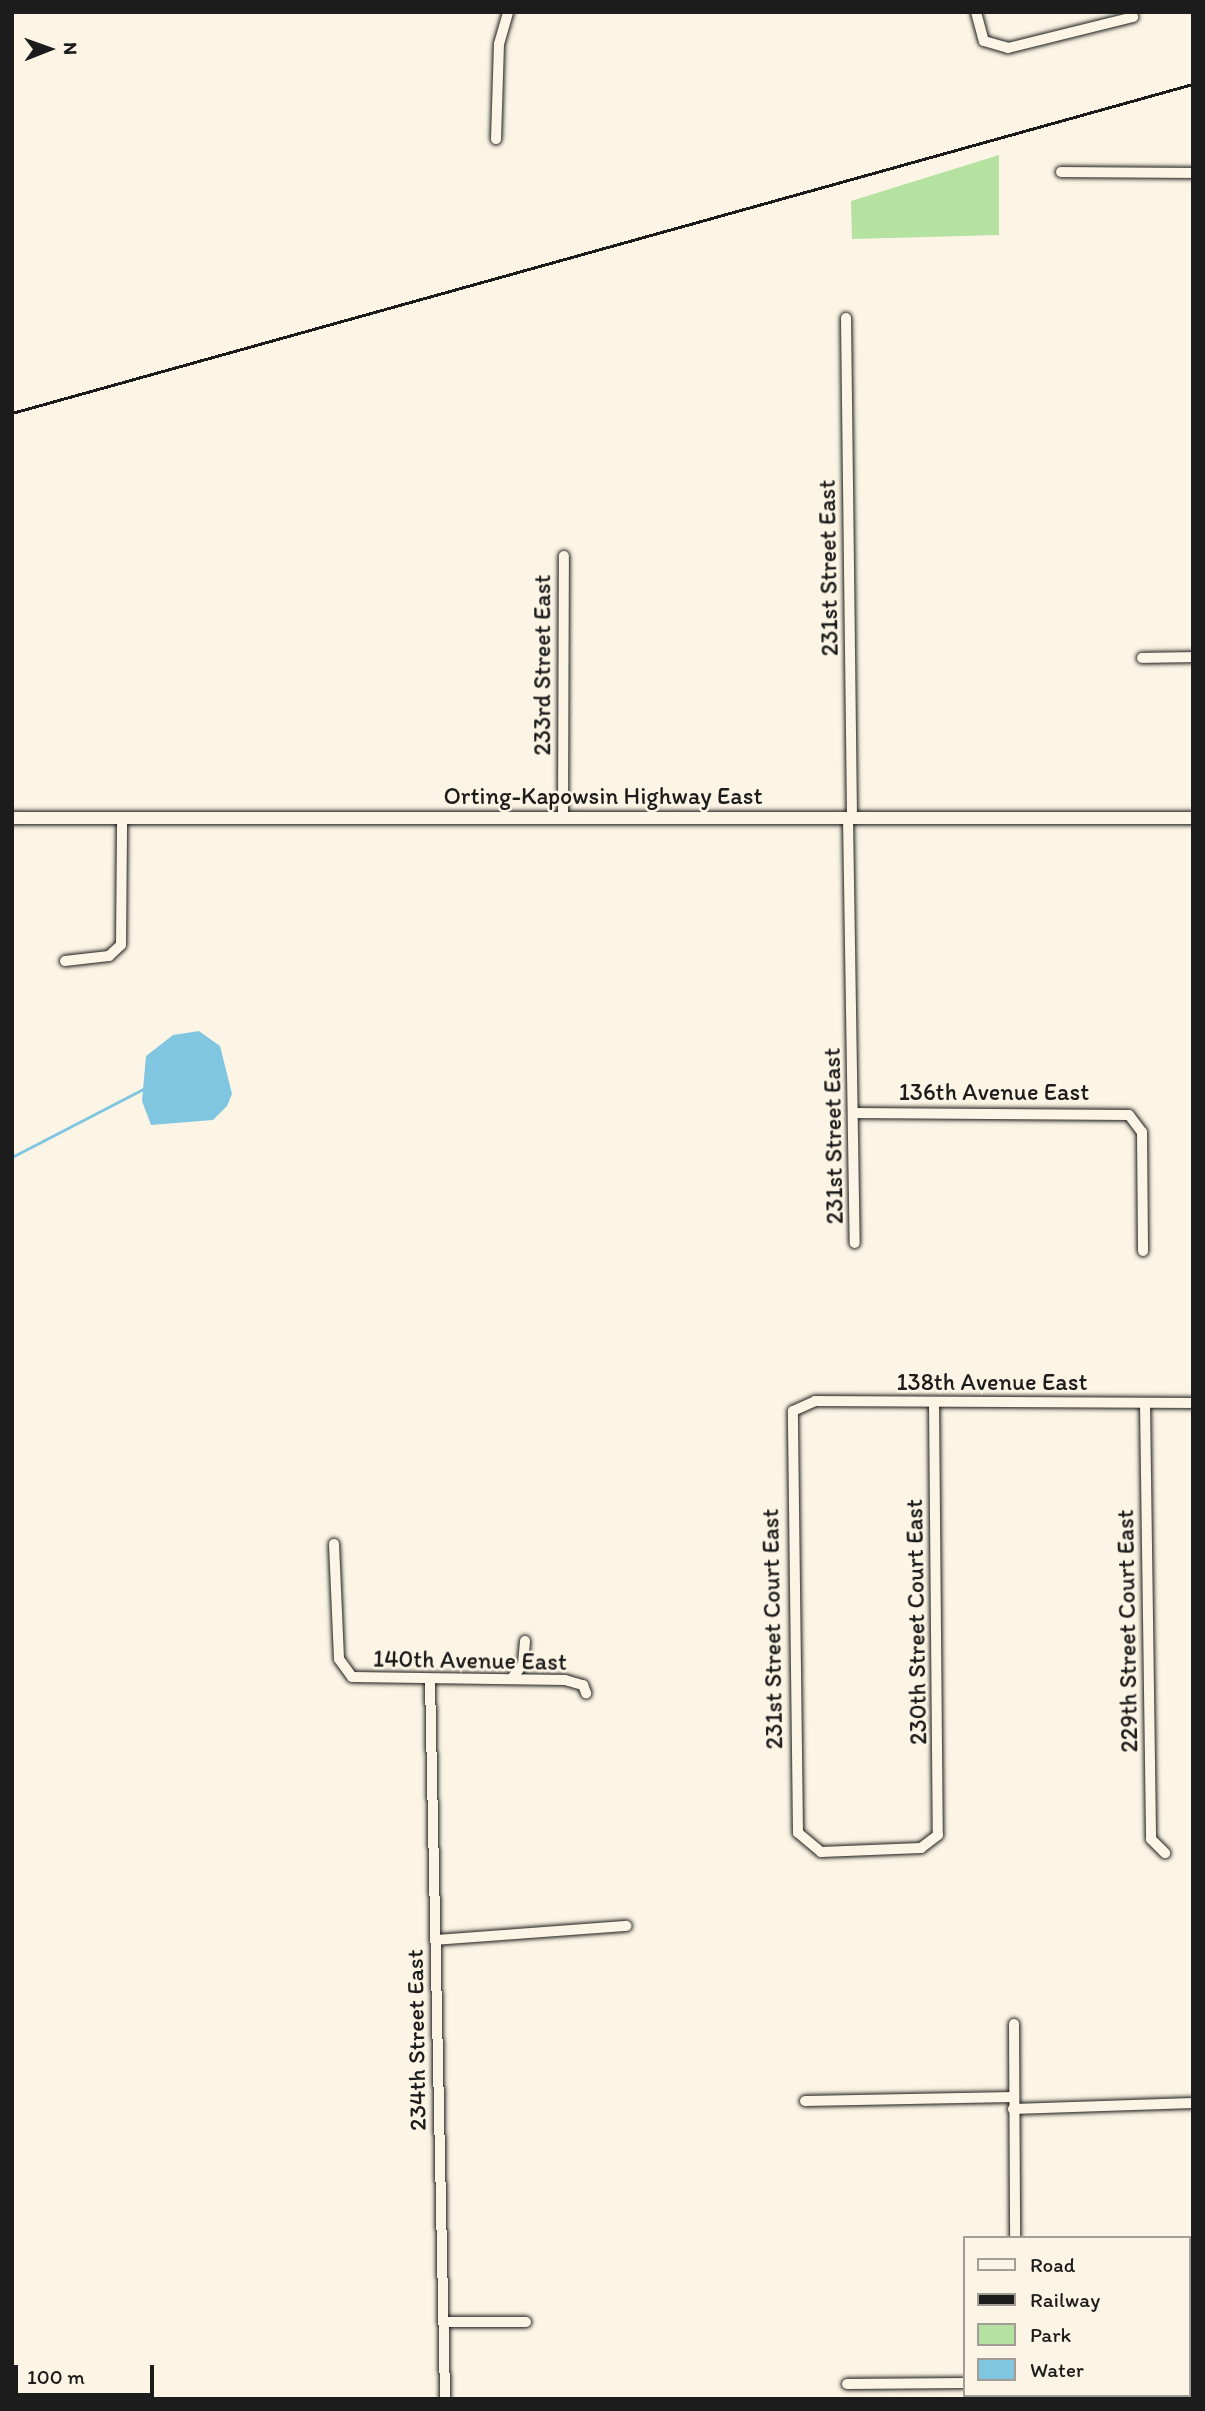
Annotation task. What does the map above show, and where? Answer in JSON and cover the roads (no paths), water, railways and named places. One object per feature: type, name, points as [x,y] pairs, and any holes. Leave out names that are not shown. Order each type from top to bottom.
[{"type":"main road","name":"Orting-Kapowsin Highway East","points":[[12,818],[1193,818]]},
{"type":"street","points":[[496,139],[499,44],[508,12]]},
{"type":"street","points":[[976,12],[984,41],[1021,47],[1133,17]]},
{"type":"street","points":[[1061,172],[1193,173]]},
{"type":"street","name":"231st Street East","points":[[846,318],[855,1243]]},
{"type":"street","name":"233rd Street East","points":[[563,817],[564,556]]},
{"type":"street","points":[[1142,658],[1193,657]]},
{"type":"street","points":[[65,961],[109,956],[121,945],[122,818]]},
{"type":"street","name":"136th Avenue East","points":[[854,1113],[1133,1117],[1142,1132],[1143,1251]]},
{"type":"street","name":"138th Avenue East","points":[[793,1411],[815,1401],[1193,1404]]},
{"type":"street","name":"230th Street Court East","points":[[806,1844],[833,1851],[920,1848],[935,1840],[940,1686],[934,1402]]},
{"type":"street","name":"229th Street Court East","points":[[1145,1404],[1151,1839],[1165,1853]]},
{"type":"street","name":"231st Street Court East","points":[[793,1411],[796,1816],[806,1844]]},
{"type":"street","name":"140th Avenue East","points":[[334,1544],[339,1659],[348,1674],[430,1680],[565,1680],[583,1685],[586,1693]]},
{"type":"street","points":[[512,1678],[523,1664],[525,1640]]},
{"type":"street","name":"234th Street East","points":[[430,1680],[445,2399]]},
{"type":"street","points":[[435,1940],[626,1926]]},
{"type":"street","points":[[1014,2024],[1014,2236]]},
{"type":"street","points":[[805,2101],[1013,2097]]},
{"type":"street","points":[[1013,2109],[1193,2103]]},
{"type":"street","points":[[443,2322],[526,2322]]},
{"type":"street","points":[[847,2384],[964,2383]]},
{"type":"water","points":[[199,1031],[220,1046],[232,1094],[227,1106],[213,1120],[151,1125],[142,1101],[146,1056],[173,1035]]},
{"type":"waterway","points":[[12,1157],[145,1088]]},
{"type":"railway","points":[[12,413],[1193,84]]}]
